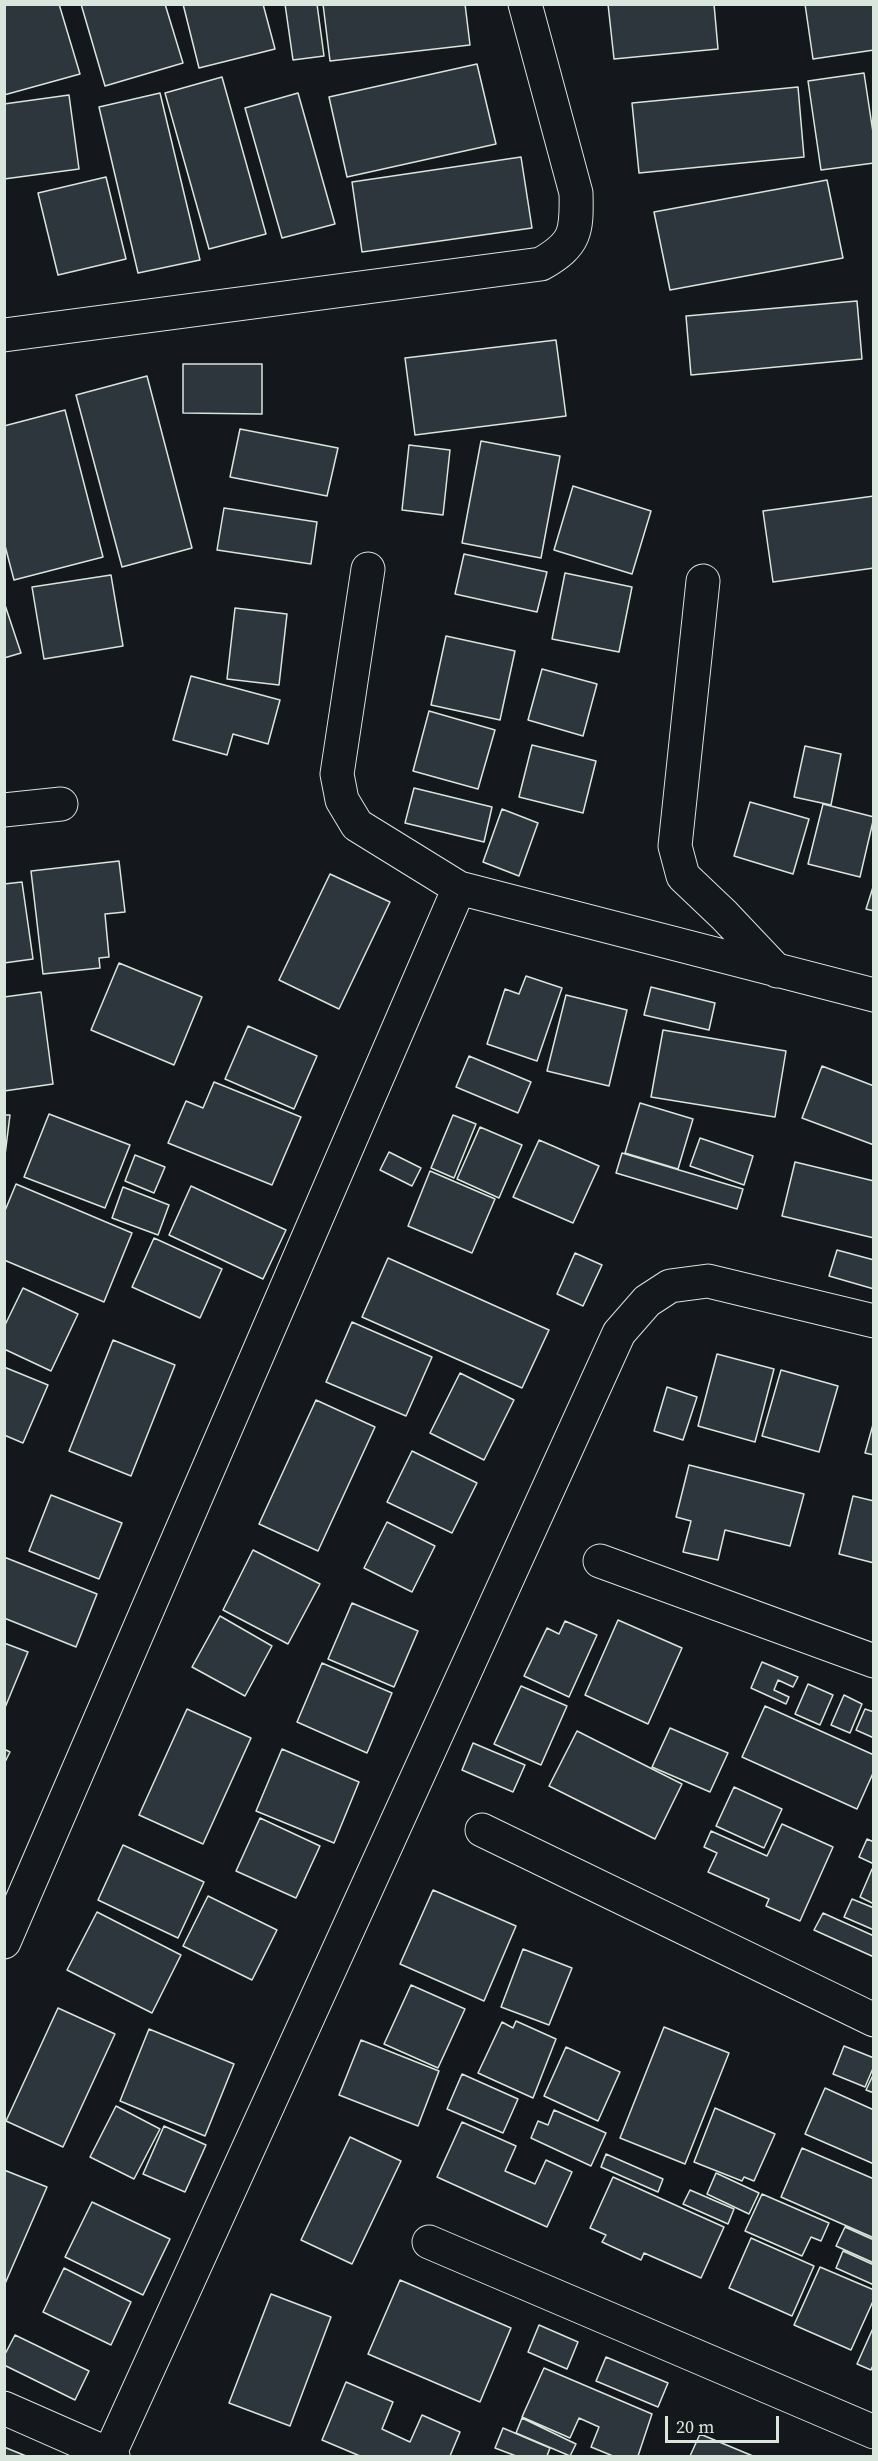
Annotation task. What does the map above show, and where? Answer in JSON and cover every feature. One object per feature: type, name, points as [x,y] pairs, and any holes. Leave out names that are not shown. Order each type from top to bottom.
[{"type":"street","points":[[4,335],[541,264],[564,251],[576,224],[576,193],[525,4]]},
{"type":"street","points":[[369,569],[337,774],[342,800],[357,825],[459,888],[873,995]]},
{"type":"street","points":[[702,581],[675,846],[682,876],[724,915],[777,971]]},
{"type":"street","points":[[4,810],[61,804]]},
{"type":"street","points":[[4,1942],[459,888]]},
{"type":"street","points":[[4,2408],[111,2456],[619,1333],[647,1301],[670,1286],[708,1281],[873,1321]]},
{"type":"street","points":[[600,1562],[873,1661]]},
{"type":"street","points":[[482,1830],[873,2020]]},
{"type":"street","points":[[429,2242],[873,2432]]},
{"type":"building","points":[[4,4],[59,4],[80,74],[4,95]]},
{"type":"building","points":[[81,4],[165,4],[183,63],[105,86]]},
{"type":"building","points":[[183,4],[263,4],[275,49],[199,68]]},
{"type":"building","points":[[285,4],[317,4],[324,56],[293,60]]},
{"type":"building","points":[[323,4],[465,4],[470,45],[330,61]]},
{"type":"building","points":[[608,4],[714,4],[718,49],[614,59]]},
{"type":"building","points":[[805,4],[874,4],[874,50],[813,59]]},
{"type":"building","points":[[477,64],[496,144],[347,177],[329,97]]},
{"type":"building","points":[[864,73],[874,139],[874,163],[821,170],[808,81]]},
{"type":"building","points":[[222,77],[266,234],[209,249],[165,93]]},
{"type":"building","points":[[798,87],[804,157],[639,173],[632,103]]},
{"type":"building","points":[[160,93],[200,260],[138,273],[99,107]]},
{"type":"building","points":[[298,93],[335,224],[282,238],[245,108]]},
{"type":"building","points":[[69,95],[79,169],[4,179],[4,104]]},
{"type":"building","points":[[521,157],[532,228],[362,252],[352,182]]},
{"type":"building","points":[[106,177],[126,259],[58,275],[38,193]]},
{"type":"building","points":[[827,180],[843,258],[670,290],[654,212]]},
{"type":"building","points":[[857,301],[862,359],[691,375],[686,316]]},
{"type":"building","points":[[556,340],[566,416],[415,435],[405,358]]},
{"type":"building","points":[[183,364],[262,364],[262,414],[183,413]]},
{"type":"building","points":[[147,376],[192,548],[122,567],[76,395]]},
{"type":"building","points":[[65,410],[103,557],[14,580],[4,542],[4,426]]},
{"type":"building","points":[[240,429],[338,448],[327,496],[230,477]]},
{"type":"building","points":[[481,441],[560,456],[541,558],[462,543]]},
{"type":"building","points":[[409,445],[450,450],[443,515],[402,510]]},
{"type":"building","points":[[573,486],[651,511],[632,574],[554,550]]},
{"type":"building","points":[[874,496],[874,568],[773,582],[763,511]]},
{"type":"building","points":[[224,508],[317,522],[311,564],[217,550]]},
{"type":"building","points":[[464,554],[547,572],[537,612],[455,594]]},
{"type":"building","points":[[565,573],[632,587],[619,652],[552,639]]},
{"type":"building","points":[[111,575],[123,646],[44,659],[32,587]]},
{"type":"building","points":[[4,602],[21,653],[4,658]]},
{"type":"building","points":[[235,608],[287,614],[279,685],[227,679]]},
{"type":"building","points":[[446,636],[515,651],[500,720],[431,705]]},
{"type":"building","points":[[542,669],[597,684],[583,736],[528,720]]},
{"type":"building","points":[[191,676],[280,700],[268,744],[233,734],[227,755],[173,740]]},
{"type":"building","points":[[429,711],[495,730],[478,789],[413,771]]},
{"type":"building","points":[[532,745],[596,761],[583,813],[519,797]]},
{"type":"building","points":[[805,746],[841,754],[831,805],[794,797]]},
{"type":"building","points":[[414,788],[492,807],[484,842],[405,823]]},
{"type":"building","points":[[750,802],[809,819],[793,874],[734,856]]},
{"type":"building","points":[[823,804],[874,817],[860,877],[808,864]]},
{"type":"building","points":[[502,809],[538,823],[519,876],[483,862]]},
{"type":"building","points":[[119,861],[125,912],[105,914],[109,957],[99,958],[100,968],[43,974],[31,871]]},
{"type":"building","points":[[330,874],[390,902],[339,1009],[279,980]]},
{"type":"building","points":[[22,882],[33,959],[4,963],[4,884]]},
{"type":"building","points":[[874,884],[874,911],[866,909]]},
{"type":"building","points":[[119,963],[202,997],[174,1065],[91,1030]]},
{"type":"building","points":[[526,976],[562,988],[537,1061],[487,1044],[505,989],[519,994]]},
{"type":"building","points":[[651,987],[715,1003],[709,1030],[644,1015]]},
{"type":"building","points":[[41,992],[53,1084],[4,1091],[4,997]]},
{"type":"building","points":[[566,995],[627,1010],[609,1086],[547,1071]]},
{"type":"building","points":[[248,1026],[317,1056],[294,1109],[225,1079]]},
{"type":"building","points":[[663,1030],[786,1051],[775,1117],[651,1097]]},
{"type":"building","points":[[469,1056],[531,1082],[518,1113],[456,1087]]},
{"type":"building","points":[[822,1066],[874,1086],[874,1145],[802,1118]]},
{"type":"building","points":[[214,1082],[301,1117],[272,1185],[168,1143],[186,1101],[203,1108]]},
{"type":"building","points":[[640,1103],[693,1119],[678,1169],[625,1153]]},
{"type":"building","points":[[49,1114],[130,1145],[105,1208],[24,1177]]},
{"type":"building","points":[[4,1115],[10,1115],[4,1163]]},
{"type":"building","points":[[453,1115],[476,1124],[454,1178],[431,1168]]},
{"type":"building","points":[[480,1127],[522,1145],[499,1198],[457,1179]]},
{"type":"building","points":[[700,1138],[753,1156],[744,1185],[690,1166]]},
{"type":"building","points":[[539,1140],[599,1166],[573,1223],[513,1197]]},
{"type":"building","points":[[389,1152],[421,1168],[412,1186],[380,1170]]},
{"type":"building","points":[[622,1153],[743,1189],[737,1209],[616,1173]]},
{"type":"building","points":[[135,1155],[165,1167],[154,1193],[125,1181]]},
{"type":"building","points":[[795,1162],[874,1181],[874,1238],[782,1216]]},
{"type":"building","points":[[430,1171],[495,1199],[472,1253],[408,1226]]},
{"type":"building","points":[[16,1184],[132,1233],[104,1302],[4,1260],[4,1213]]},
{"type":"building","points":[[191,1186],[286,1230],[263,1279],[169,1235]]},
{"type":"building","points":[[123,1187],[169,1205],[158,1235],[112,1218]]},
{"type":"building","points":[[154,1238],[222,1269],[200,1318],[132,1287]]},
{"type":"building","points":[[837,1250],[874,1260],[874,1289],[829,1276]]},
{"type":"building","points":[[575,1253],[602,1265],[583,1306],[557,1294]]},
{"type":"building","points":[[388,1258],[549,1330],[522,1388],[362,1317]]},
{"type":"building","points":[[23,1288],[78,1314],[51,1371],[4,1349],[4,1327]]},
{"type":"building","points":[[352,1322],[432,1357],[406,1416],[326,1382]]},
{"type":"building","points":[[113,1340],[175,1365],[131,1476],[69,1451]]},
{"type":"building","points":[[717,1354],[774,1369],[755,1442],[698,1426]]},
{"type":"building","points":[[4,1367],[48,1385],[23,1443],[4,1435]]},
{"type":"building","points":[[781,1370],[838,1386],[819,1452],[762,1436]]},
{"type":"building","points":[[460,1373],[514,1400],[484,1460],[430,1433]]},
{"type":"building","points":[[667,1387],[697,1397],[683,1440],[654,1431]]},
{"type":"building","points":[[316,1400],[375,1427],[318,1551],[259,1524]]},
{"type":"building","points":[[874,1421],[874,1455],[865,1453]]},
{"type":"building","points":[[412,1451],[477,1483],[452,1533],[387,1502]]},
{"type":"building","points":[[689,1465],[804,1494],[790,1546],[725,1530],[718,1560],[683,1552],[691,1521],[676,1517]]},
{"type":"building","points":[[51,1495],[122,1523],[99,1579],[29,1551]]},
{"type":"building","points":[[853,1496],[874,1501],[874,1563],[839,1554]]},
{"type":"building","points":[[387,1522],[435,1546],[412,1592],[364,1568]]},
{"type":"building","points":[[253,1550],[320,1584],[288,1644],[223,1610]]},
{"type":"building","points":[[4,1557],[97,1594],[76,1647],[4,1618]]},
{"type":"building","points":[[352,1603],[418,1631],[394,1687],[328,1659]]},
{"type":"building","points":[[220,1616],[272,1646],[245,1696],[192,1667]]},
{"type":"building","points":[[618,1620],[682,1648],[648,1724],[585,1695]]},
{"type":"building","points":[[565,1621],[597,1635],[569,1697],[524,1676],[547,1628],[559,1634]]},
{"type":"building","points":[[4,1643],[28,1652],[4,1710]]},
{"type":"building","points":[[762,1662],[798,1677],[793,1687],[778,1680],[774,1690],[789,1697],[786,1704],[751,1688]]},
{"type":"building","points":[[322,1663],[392,1693],[367,1753],[297,1722]]},
{"type":"building","points":[[808,1684],[833,1695],[820,1725],[795,1714]]},
{"type":"building","points":[[521,1686],[567,1706],[541,1765],[494,1744]]},
{"type":"building","points":[[844,1695],[862,1704],[850,1733],[831,1725]]},
{"type":"building","points":[[765,1706],[874,1755],[874,1771],[857,1809],[742,1757]]},
{"type":"building","points":[[187,1709],[251,1738],[203,1844],[139,1815]]},
{"type":"building","points":[[865,1709],[874,1712],[874,1738],[856,1730]]},
{"type":"building","points":[[670,1728],[728,1753],[710,1792],[652,1767]]},
{"type":"building","points":[[577,1731],[682,1784],[655,1839],[549,1786]]},
{"type":"building","points":[[473,1743],[525,1765],[513,1792],[462,1770]]},
{"type":"building","points":[[4,1749],[10,1752],[4,1764]]},
{"type":"building","points":[[282,1749],[359,1782],[334,1843],[256,1811]]},
{"type":"building","points":[[734,1787],[782,1809],[764,1848],[716,1826]]},
{"type":"building","points":[[260,1818],[320,1846],[296,1898],[236,1871]]},
{"type":"building","points":[[782,1824],[833,1847],[800,1921],[766,1906],[769,1899],[708,1872],[717,1853],[704,1847],[711,1831],[767,1856]]},
{"type":"building","points":[[867,1839],[874,1842],[874,1864],[859,1857]]},
{"type":"building","points":[[123,1845],[204,1882],[178,1938],[98,1900]]},
{"type":"building","points":[[874,1869],[874,1904],[860,1897]]},
{"type":"building","points":[[433,1890],[516,1926],[484,2001],[400,1964]]},
{"type":"building","points":[[208,1896],[277,1930],[252,1980],[183,1946]]},
{"type":"building","points":[[852,1899],[874,1908],[874,1930],[844,1917]]},
{"type":"building","points":[[97,1912],[181,1955],[152,2013],[67,1970]]},
{"type":"building","points":[[823,1913],[874,1936],[874,1957],[814,1930]]},
{"type":"building","points":[[523,1949],[572,1968],[549,2025],[501,2007]]},
{"type":"building","points":[[411,1985],[465,2009],[438,2068],[384,2044]]},
{"type":"building","points":[[58,2008],[115,2034],[63,2147],[6,2121]]},
{"type":"building","points":[[516,2021],[556,2039],[533,2098],[478,2073],[502,2022],[513,2028]]},
{"type":"building","points":[[664,2027],[729,2053],[685,2164],[620,2138]]},
{"type":"building","points":[[149,2029],[234,2064],[205,2136],[120,2101]]},
{"type":"building","points":[[361,2040],[439,2071],[418,2126],[339,2095]]},
{"type":"building","points":[[844,2046],[874,2058],[874,2066],[865,2087],[833,2074]]},
{"type":"building","points":[[566,2047],[620,2072],[598,2121],[544,2096]]},
{"type":"building","points":[[874,2073],[874,2093],[866,2090]]},
{"type":"building","points":[[462,2074],[518,2099],[503,2133],[447,2109]]},
{"type":"building","points":[[825,2088],[874,2110],[874,2164],[805,2134]]},
{"type":"building","points":[[116,2106],[160,2129],[134,2179],[90,2157]]},
{"type":"building","points":[[715,2108],[775,2134],[754,2181],[744,2177],[742,2181],[694,2162]]},
{"type":"building","points":[[554,2110],[606,2133],[591,2166],[531,2138],[538,2121],[548,2125]]},
{"type":"building","points":[[462,2122],[516,2146],[505,2171],[535,2184],[546,2160],[572,2172],[547,2227],[437,2177]]},
{"type":"building","points":[[164,2126],[206,2145],[185,2192],[143,2174]]},
{"type":"building","points":[[350,2137],[401,2161],[352,2264],[301,2240]]},
{"type":"building","points":[[802,2148],[874,2179],[874,2238],[781,2197]]},
{"type":"building","points":[[606,2154],[663,2179],[658,2192],[601,2167]]},
{"type":"building","points":[[4,2170],[47,2187],[4,2286]]},
{"type":"building","points":[[716,2173],[759,2193],[749,2214],[707,2194]]},
{"type":"building","points":[[613,2177],[724,2227],[701,2278],[644,2253],[641,2260],[602,2242],[606,2235],[590,2228]]},
{"type":"building","points":[[690,2190],[734,2209],[728,2224],[683,2204]]},
{"type":"building","points":[[762,2194],[829,2223],[821,2241],[811,2237],[802,2256],[745,2231]]},
{"type":"building","points":[[92,2202],[170,2239],[143,2295],[65,2257]]},
{"type":"building","points":[[845,2227],[874,2240],[874,2263],[836,2246]]},
{"type":"building","points":[[751,2238],[814,2266],[792,2316],[729,2288]]},
{"type":"building","points":[[843,2251],[874,2265],[874,2285],[836,2268]]},
{"type":"building","points":[[820,2267],[874,2290],[874,2299],[851,2350],[794,2325]]},
{"type":"building","points":[[64,2268],[131,2302],[111,2345],[43,2312]]},
{"type":"building","points":[[400,2280],[511,2328],[480,2402],[368,2354]]},
{"type":"building","points":[[271,2294],[331,2317],[290,2426],[229,2403]]},
{"type":"building","points":[[539,2325],[578,2342],[567,2369],[528,2352]]},
{"type":"building","points":[[874,2326],[874,2363],[871,2370],[857,2364]]},
{"type":"building","points":[[15,2335],[89,2371],[75,2400],[4,2365],[4,2356]]},
{"type":"building","points":[[606,2357],[668,2383],[658,2407],[596,2381]]},
{"type":"building","points":[[544,2368],[652,2414],[638,2456],[613,2456],[591,2447],[599,2427],[579,2418],[570,2438],[522,2417]]},
{"type":"building","points":[[346,2382],[393,2402],[382,2429],[410,2442],[422,2415],[460,2432],[450,2456],[360,2456],[322,2440]]},
{"type":"building","points":[[522,2418],[576,2444],[570,2456],[516,2433]]},
{"type":"building","points":[[503,2428],[550,2448],[547,2456],[516,2456],[495,2448]]},
{"type":"building","points":[[700,2434],[753,2456],[690,2456]]},
{"type":"building","points":[[4,2447],[26,2456],[4,2456]]}]
